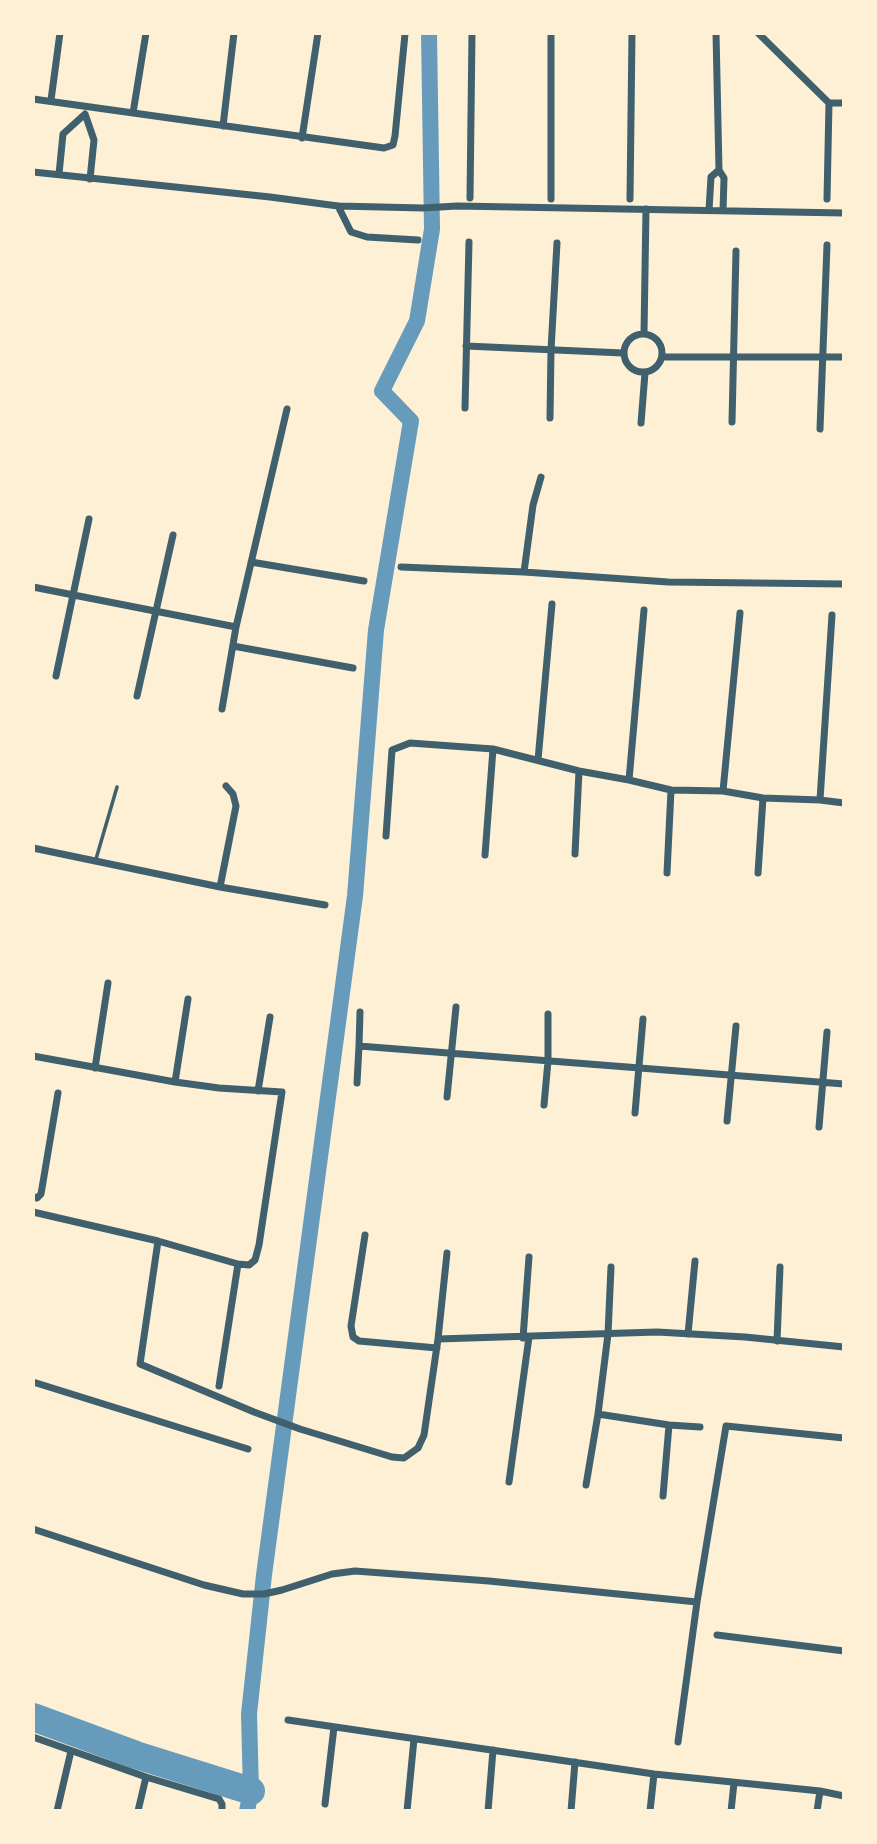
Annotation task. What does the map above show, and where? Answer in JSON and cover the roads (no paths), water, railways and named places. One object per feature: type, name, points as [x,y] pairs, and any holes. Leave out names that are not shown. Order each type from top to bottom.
[{"type":"street","points":[[51,100],[60,33]]},
{"type":"street","points":[[133,113],[146,33]]},
{"type":"street","points":[[223,127],[234,33]]},
{"type":"street","points":[[302,138],[318,33]]},
{"type":"street","points":[[470,198],[472,33]]},
{"type":"street","points":[[551,33],[551,199]]},
{"type":"street","points":[[630,199],[632,33]]},
{"type":"street","points":[[716,33],[719,170],[724,178],[723,211]]},
{"type":"street","points":[[758,33],[829,103],[844,103]]},
{"type":"street","points":[[33,99],[51,100],[85,110],[133,113],[384,148],[393,145],[399,111],[405,34]]},
{"type":"street","points":[[827,200],[829,103]]},
{"type":"street","points":[[59,174],[63,134],[85,110]]},
{"type":"street","points":[[85,110],[94,140],[90,179]]},
{"type":"street","points":[[709,210],[711,177],[719,170]]},
{"type":"street","points":[[33,172],[338,206],[844,213]]},
{"type":"street","points":[[338,206],[351,232],[367,237],[418,240]]},
{"type":"street","points":[[644,333],[646,209]]},
{"type":"street","points":[[466,408],[468,242]]},
{"type":"street","points":[[550,418],[556,243]]},
{"type":"street","points":[[820,429],[827,245]]},
{"type":"street","points":[[732,422],[736,251]]},
{"type":"street","points":[[644,333],[654,337],[663,347],[663,358],[657,368],[645,373],[637,372],[628,366],[624,354],[626,343],[644,333]]},
{"type":"street","points":[[466,346],[624,354]]},
{"type":"street","points":[[663,358],[844,357]]},
{"type":"street","points":[[640,423],[645,373]]},
{"type":"street","points":[[222,709],[236,627],[287,410]]},
{"type":"street","points":[[524,572],[533,505],[541,477]]},
{"type":"street","points":[[56,676],[89,519]]},
{"type":"street","points":[[137,696],[173,535]]},
{"type":"street","points":[[251,562],[364,581]]},
{"type":"street","points":[[401,567],[668,582],[844,584]]},
{"type":"street","points":[[33,587],[236,627]]},
{"type":"street","points":[[538,760],[552,604]]},
{"type":"street","points":[[629,780],[644,610]]},
{"type":"street","points":[[723,791],[740,613]]},
{"type":"street","points":[[820,800],[832,615]]},
{"type":"street","points":[[233,646],[353,668]]},
{"type":"street","points":[[386,836],[391,750],[410,743],[493,749],[579,771],[671,790],[723,791],[763,799],[844,803]]},
{"type":"street","points":[[485,855],[493,749]]},
{"type":"street","points":[[575,854],[579,771]]},
{"type":"street","points":[[219,887],[236,806],[233,794],[226,786]]},
{"type":"street","points":[[667,873],[671,790]]},
{"type":"street","points":[[758,873],[763,799]]},
{"type":"street","points":[[33,848],[219,887],[325,905]]},
{"type":"street","points":[[96,1068],[107,982]]},
{"type":"street","points":[[176,1082],[188,999]]},
{"type":"street","points":[[447,1097],[456,1007]]},
{"type":"street","points":[[358,1083],[360,1012]]},
{"type":"street","points":[[544,1105],[548,1013]]},
{"type":"street","points":[[258,1091],[270,1017]]},
{"type":"street","points":[[635,1113],[643,1019]]},
{"type":"street","points":[[727,1121],[736,1026]]},
{"type":"street","points":[[819,1127],[827,1032]]},
{"type":"street","points":[[359,1046],[844,1084]]},
{"type":"street","points":[[33,1056],[176,1082],[282,1093],[255,1260],[249,1265],[33,1212]]},
{"type":"street","points":[[33,1197],[37,1198],[41,1194],[58,1093]]},
{"type":"street","points":[[365,1235],[351,1326],[353,1337],[359,1341],[438,1344],[526,1337],[657,1332],[844,1347]]},
{"type":"street","points":[[158,1241],[140,1364],[300,1429],[392,1457],[404,1458],[418,1448],[424,1435],[438,1344],[447,1253]]},
{"type":"street","points":[[509,1482],[526,1337],[529,1257]]},
{"type":"street","points":[[688,1334],[695,1261]]},
{"type":"street","points":[[219,1386],[238,1264]]},
{"type":"street","points":[[586,1485],[608,1334],[611,1267]]},
{"type":"street","points":[[777,1341],[780,1268]]},
{"type":"street","points":[[33,1381],[248,1448]]},
{"type":"street","points":[[598,1414],[700,1427]]},
{"type":"street","points":[[663,1496],[669,1425]]},
{"type":"street","points":[[678,1742],[697,1602],[726,1426],[844,1438]]},
{"type":"street","points":[[33,1529],[204,1585],[243,1594],[264,1594],[332,1574],[355,1571],[489,1581],[697,1602]]},
{"type":"street","points":[[717,1635],[844,1651]]},
{"type":"street","points":[[288,1720],[654,1774],[820,1791],[844,1796]]},
{"type":"street","points":[[325,1804],[334,1727]]},
{"type":"street","points":[[33,1737],[146,1777],[219,1799],[222,1811]]},
{"type":"street","points":[[407,1811],[414,1739]]},
{"type":"street","points":[[488,1811],[493,1750]]},
{"type":"street","points":[[57,1811],[71,1751]]},
{"type":"street","points":[[570,1811],[575,1762]]},
{"type":"street","points":[[650,1811],[654,1774]]},
{"type":"street","points":[[138,1811],[146,1777]]},
{"type":"street","points":[[731,1811],[734,1783]]},
{"type":"street","points":[[817,1811],[820,1791]]},
{"type":"lane","points":[[95,861],[117,787]]},
{"type":"waterway","points":[[247,1811],[251,1791],[249,1714],[264,1575],[355,896],[376,630],[411,421],[382,391],[417,321],[432,229],[429,33]]},
{"type":"waterway","points":[[33,1717],[136,1755],[251,1791]]}]
